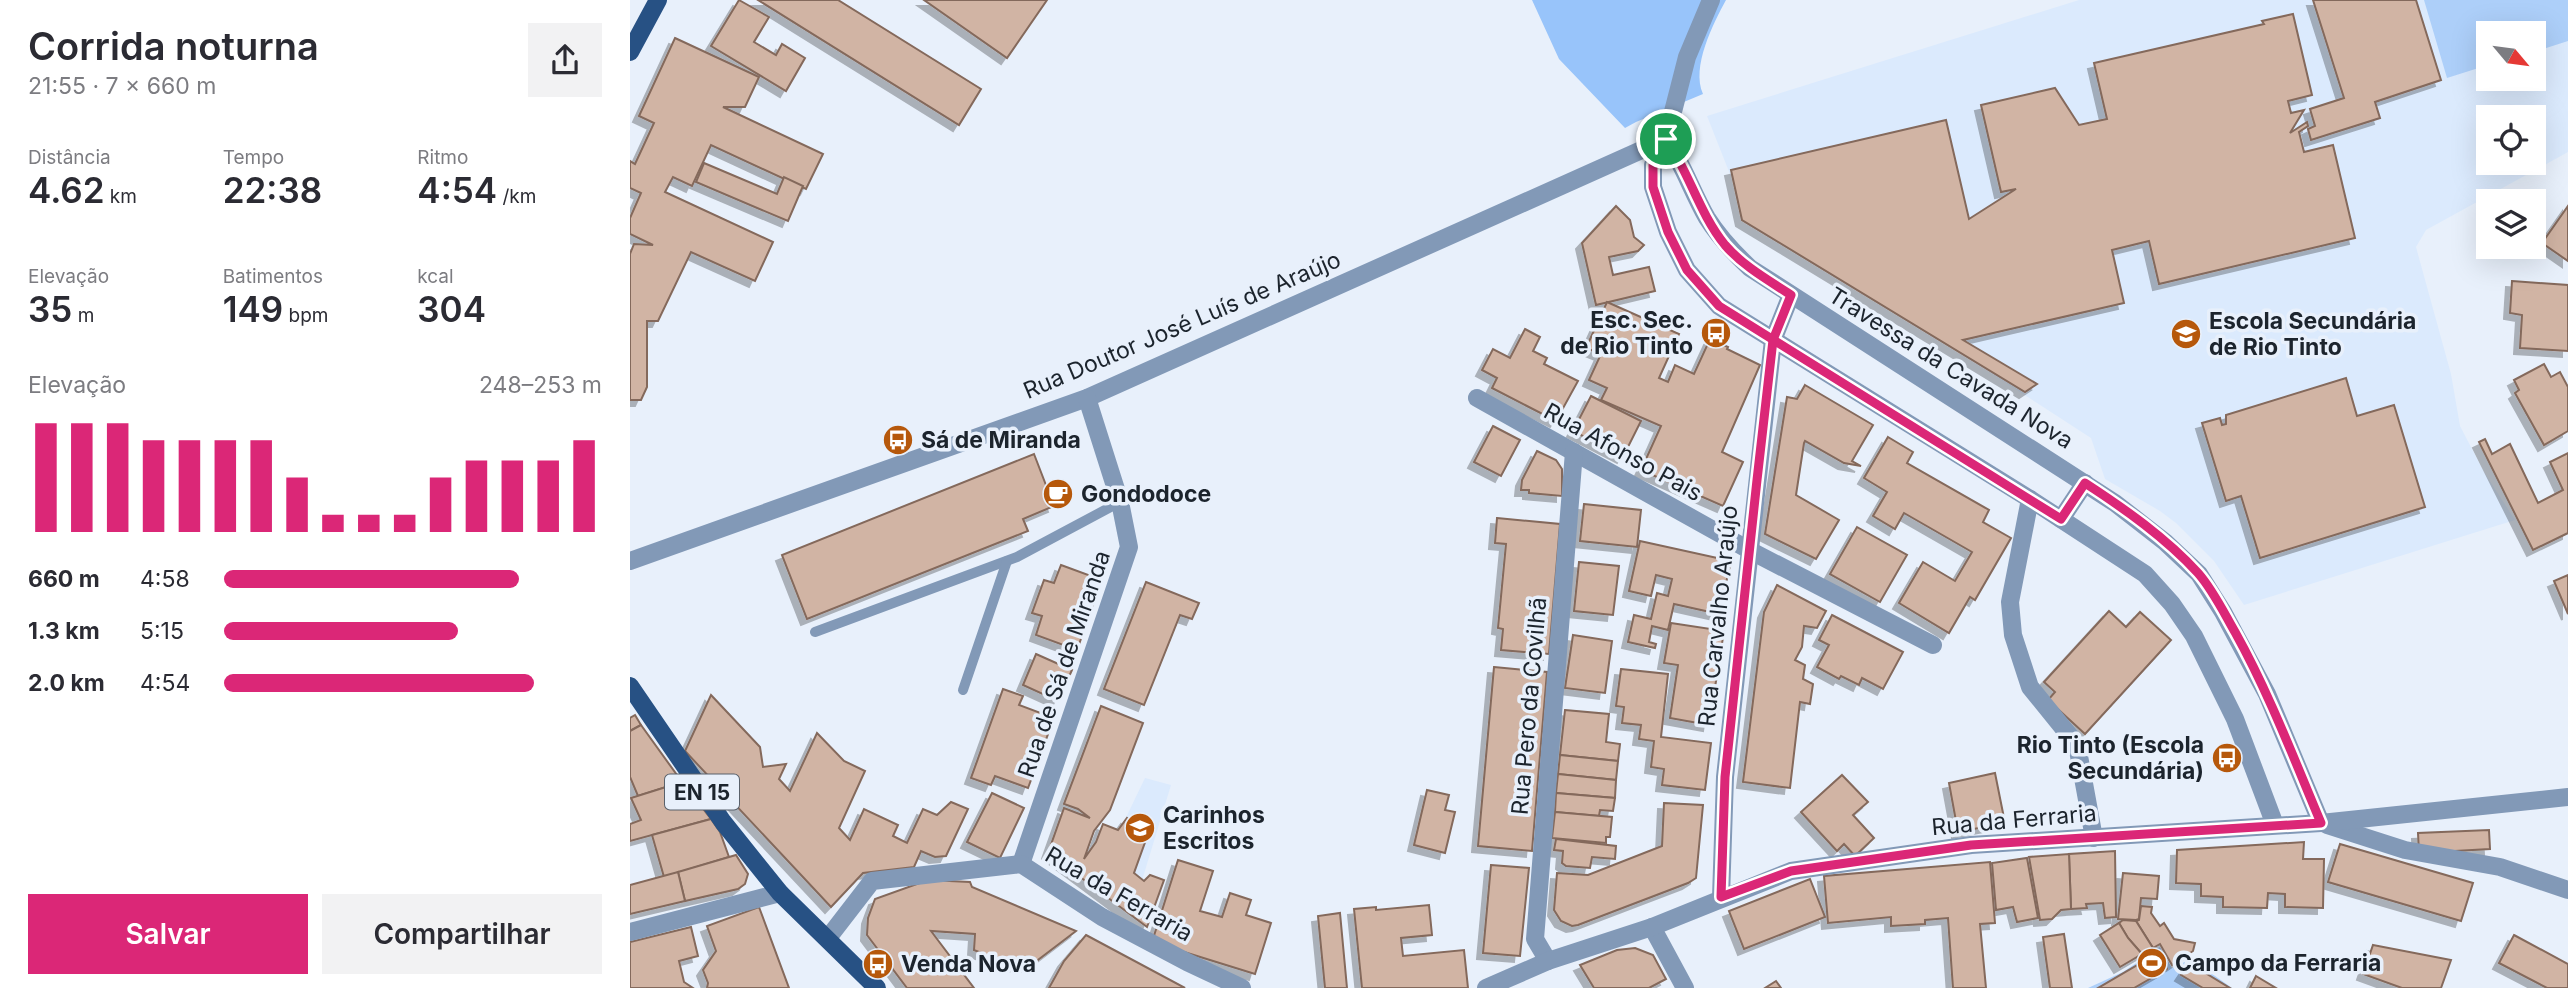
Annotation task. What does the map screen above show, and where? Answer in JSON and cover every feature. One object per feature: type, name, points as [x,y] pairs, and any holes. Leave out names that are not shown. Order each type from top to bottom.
[{"type":"main road","points":[[630,52],[658,0]]},
{"type":"main road","name":"EN 15","points":[[630,686],[723,822],[780,893],[877,988]]},
{"type":"street","points":[[1711,0],[1687,57],[1666,139],[1653,165],[1653,187],[1668,232],[1687,270],[1719,306],[2030,499],[2145,574],[2172,604],[2194,636],[2235,719],[2275,825]]},
{"type":"street","name":"Travessa da Cavada Nova","points":[[1666,139],[1680,159],[1706,216],[1726,245],[1750,268],[2115,503],[2165,542],[2199,574],[2223,612],[2267,694],[2321,823]]},
{"type":"street","name":"Rua Doutor José Luís de Araújo","points":[[630,561],[1087,398],[1666,139]]},
{"type":"street","points":[[1773,340],[1791,295]]},
{"type":"street","name":"Rua Carvalho Araújo","points":[[1721,897],[1725,777],[1773,340]]},
{"type":"street","name":"Rua de Sá de Miranda","points":[[1021,864],[1129,547],[1120,502],[1087,398]]},
{"type":"street","name":"Rua Afonso Pais","points":[[1476,398],[1749,550],[1933,645]]},
{"type":"street","name":"Rua Pero da Covilhã","points":[[1548,961],[1535,939],[1574,452]]},
{"type":"street","points":[[2061,519],[2085,483]]},
{"type":"street","points":[[2030,499],[2010,602],[2013,635],[2031,687],[2077,745],[2094,838]]},
{"type":"street","name":"Rua da Ferraria","points":[[1486,988],[1548,961],[1652,927],[1791,871],[1971,845],[2321,823],[2568,797]]},
{"type":"street","points":[[2321,823],[2405,849],[2500,867],[2568,890]]},
{"type":"street","name":"Rua da Ferraria","points":[[828,938],[872,881],[1021,864],[1102,917],[1242,988]]},
{"type":"street","points":[[630,932],[780,893]]},
{"type":"street","points":[[1652,927],[1685,988]]},
{"type":"lane","points":[[815,632],[1007,561],[1120,502]]},
{"type":"lane","points":[[963,690],[1007,561]]},
{"type":"shaded area","points":[[1532,0],[1726,0],[1705,46],[1700,71],[1703,94],[1625,128],[1559,59]]},
{"type":"shaded area","name":"Escola Secundária de Rio Tinto","points":[[2079,0],[2568,0],[2568,152],[2546,164],[2546,105],[2476,105],[2476,175],[2526,175],[2501,189],[2476,189],[2476,203],[2426,230],[2416,247],[2451,374],[2460,426],[2484,472],[2515,520],[2244,605],[2214,561],[2176,523],[2105,479],[2091,438],[1871,295],[1743,207],[1707,116]]},
{"type":"shaded area","points":[[2424,0],[2568,0],[2568,41],[2546,48],[2546,21],[2476,21],[2476,69],[2447,78]]},
{"type":"shaded area","name":"Carinhos Escritos","points":[[1145,778],[1171,785],[1140,887],[1123,911],[1090,884],[1108,855]]},
{"type":"shaded area","name":"Campo da Ferraria","points":[[2160,947],[2172,968],[2191,959],[2232,988],[2088,988],[2123,972]]},
{"type":"building","points":[[739,0],[769,17],[754,42],[776,55],[782,44],[805,58],[786,91],[711,46]]},
{"type":"building","points":[[758,0],[838,0],[981,89],[959,125]]},
{"type":"building","points":[[924,0],[1047,0],[1007,58]]},
{"type":"building","points":[[2313,0],[2416,0],[2441,80],[2375,102],[2380,118],[2311,140],[2308,129],[2315,126],[2310,109],[2344,98]]},
{"type":"building","points":[[2293,14],[2312,95],[2288,101],[2291,113],[2304,110],[2290,133],[2307,122],[2308,126],[2299,132],[2304,152],[2333,145],[2355,238],[2159,284],[2149,241],[2112,250],[2124,303],[1963,340],[2037,384],[2025,392],[1742,220],[1731,170],[1946,120],[1969,219],[2016,189],[2001,192],[1981,105],[2055,88],[2079,125],[2107,119],[2094,63],[2264,24],[2262,21]]},
{"type":"building","points":[[675,38],[759,77],[745,107],[723,107],[823,154],[806,189],[711,145],[692,186],[673,177],[665,192],[773,242],[755,281],[691,252],[658,321],[647,321],[647,387],[641,400],[630,400],[630,254],[634,244],[653,245],[630,234],[630,218],[641,193],[630,188],[630,161],[635,164],[654,123],[639,116]]},
{"type":"building","points":[[704,163],[777,194],[784,177],[803,186],[788,221],[696,182]]},
{"type":"building","points":[[1616,206],[1630,220],[1634,237],[1644,245],[1638,251],[1609,257],[1613,275],[1649,267],[1655,291],[1596,305],[1582,243]]},
{"type":"building","points":[[2568,206],[2568,261],[2546,246],[2546,237]]},
{"type":"building","points":[[2512,281],[2568,285],[2568,351],[2520,348],[2522,315],[2510,313]]},
{"type":"building","points":[[1607,302],[1679,334],[1659,378],[1668,382],[1675,365],[1694,374],[1710,339],[1760,365],[1722,452],[1743,462],[1723,506],[1641,470],[1661,426],[1601,400],[1607,388],[1589,380],[1601,354],[1586,348]]},
{"type":"building","points":[[1525,329],[1540,337],[1533,351],[1547,358],[1544,364],[1578,381],[1556,421],[1492,388],[1497,378],[1482,370],[1493,349],[1510,358]]},
{"type":"building","points":[[2544,364],[2551,377],[2560,372],[2568,387],[2568,431],[2544,445],[2515,393],[2519,390],[2514,380]]},
{"type":"building","points":[[2346,378],[2357,416],[2394,405],[2425,507],[2260,558],[2241,496],[2226,501],[2202,423],[2220,418],[2222,425],[2226,424],[2226,415]]},
{"type":"building","points":[[1805,385],[1873,425],[1852,461],[1861,466],[1844,463],[1805,441],[1804,443],[1796,495],[1839,520],[1816,559],[1765,534],[1787,397],[1797,399]]},
{"type":"building","points":[[1591,396],[1641,421],[1623,457],[1573,431]]},
{"type":"building","points":[[1493,426],[1520,440],[1501,476],[1474,462]]},
{"type":"building","points":[[1888,437],[1913,452],[1907,463],[1989,510],[1983,522],[2011,538],[1975,600],[1970,597],[1949,633],[1899,603],[1923,562],[1955,581],[1972,552],[1904,513],[1895,529],[1873,516],[1887,492],[1864,478]]},
{"type":"building","points":[[2485,439],[2492,454],[2510,444],[2538,503],[2563,490],[2550,462],[2568,453],[2568,533],[2533,550],[2479,442]]},
{"type":"building","points":[[1537,451],[1556,460],[1562,469],[1562,496],[1521,490],[1522,480]]},
{"type":"building","points":[[1034,454],[1054,506],[1023,519],[1028,531],[807,619],[782,555]]},
{"type":"building","points":[[1584,504],[1641,510],[1637,547],[1580,541]]},
{"type":"building","points":[[1497,518],[1560,524],[1549,654],[1501,650],[1503,629],[1498,628],[1506,544],[1495,543]]},
{"type":"building","points":[[1857,527],[1907,555],[1880,602],[1830,574]]},
{"type":"building","points":[[1640,541],[1731,561],[1719,614],[1674,604],[1668,630],[1652,626],[1649,642],[1656,644],[1655,648],[1628,642],[1634,615],[1651,619],[1657,593],[1668,596],[1672,579],[1656,575],[1651,596],[1629,591]]},
{"type":"building","points":[[1579,562],[1619,566],[1613,615],[1574,611]]},
{"type":"building","points":[[1061,565],[1102,580],[1077,650],[1036,635],[1042,616],[1032,613],[1044,580],[1054,583]]},
{"type":"building","points":[[2568,575],[2568,614],[2554,581]]},
{"type":"building","points":[[1146,582],[1199,603],[1192,619],[1180,615],[1144,705],[1104,689]]},
{"type":"building","points":[[1777,585],[1826,611],[1817,628],[1804,626],[1802,647],[1795,660],[1805,665],[1803,679],[1813,684],[1810,704],[1800,702],[1790,788],[1743,782],[1764,612]]},
{"type":"building","points":[[2109,611],[2126,627],[2140,612],[2171,640],[2085,734],[2048,700],[2055,692],[2044,682]]},
{"type":"building","points":[[1832,615],[1903,652],[1883,689],[1862,678],[1859,685],[1841,676],[1839,679],[1817,667],[1829,645],[1819,640]]},
{"type":"building","points":[[1671,623],[1724,631],[1709,725],[1670,718],[1678,665],[1664,663]]},
{"type":"building","points":[[1573,635],[1612,641],[1605,693],[1565,688]]},
{"type":"building","points":[[1036,654],[1072,670],[1058,701],[1023,685]]},
{"type":"building","points":[[1494,667],[1547,672],[1532,851],[1478,846]]},
{"type":"building","points":[[1621,669],[1668,674],[1661,737],[1711,743],[1705,790],[1662,785],[1664,769],[1651,767],[1654,741],[1639,739],[1641,725],[1622,723],[1624,707],[1616,706]]},
{"type":"building","points":[[1003,689],[1023,696],[1019,705],[1054,718],[1028,788],[995,776],[991,785],[971,778]]},
{"type":"building","points":[[711,695],[760,747],[763,767],[786,764],[779,779],[790,791],[817,733],[844,761],[865,771],[839,828],[850,840],[864,809],[898,825],[893,836],[907,843],[923,809],[937,815],[951,802],[968,809],[946,856],[935,857],[921,851],[914,867],[863,873],[831,907],[685,751]]},
{"type":"building","points":[[1101,706],[1143,723],[1110,810],[1094,831],[1084,859],[1096,842],[1103,824],[1118,830],[1127,818],[1148,834],[1134,873],[1144,881],[1150,875],[1164,880],[1147,927],[1048,853],[1064,808],[1090,818],[1078,809],[1064,804]]},
{"type":"building","points":[[1565,710],[1609,714],[1606,742],[1620,744],[1618,761],[1560,755]]},
{"type":"building","points":[[635,715],[641,725],[630,731],[630,718]]},
{"type":"building","points":[[641,725],[682,782],[638,796],[630,777],[630,731]]},
{"type":"building","points":[[1560,755],[1618,761],[1616,780],[1558,774]]},
{"type":"building","points":[[1995,773],[2005,823],[1958,832],[1949,783]]},
{"type":"building","points":[[1558,774],[1616,780],[1615,798],[1556,793]]},
{"type":"building","points":[[1842,775],[1868,802],[1853,815],[1874,838],[1855,856],[1844,844],[1837,851],[1801,812]]},
{"type":"building","points":[[682,782],[711,819],[630,841],[630,824],[641,820],[631,798]]},
{"type":"building","points":[[1427,790],[1449,795],[1445,810],[1455,812],[1445,853],[1414,845]]},
{"type":"building","points":[[992,793],[1024,808],[1000,858],[967,842]]},
{"type":"building","points":[[1556,793],[1615,798],[1613,811],[1600,810],[1599,816],[1555,812]]},
{"type":"building","points":[[1664,803],[1703,805],[1696,878],[1578,925],[1572,926],[1561,921],[1554,910],[1557,873],[1588,875],[1662,846]]},
{"type":"building","points":[[1555,812],[1612,817],[1610,837],[1606,837],[1606,843],[1552,838]]},
{"type":"building","points":[[711,819],[720,832],[729,857],[664,877],[652,835]]},
{"type":"building","points":[[2489,830],[2490,849],[2419,853],[2418,833]]},
{"type":"building","points":[[1556,839],[1616,846],[1615,859],[1592,857],[1590,868],[1566,866],[1562,863],[1563,851],[1554,850]]},
{"type":"building","points":[[2304,842],[2303,859],[2324,859],[2323,908],[2285,907],[2285,894],[2268,893],[2267,908],[2223,907],[2223,897],[2201,896],[2201,884],[2176,883],[2177,850]]},
{"type":"building","points":[[2340,844],[2473,883],[2461,921],[2328,882]]},
{"type":"building","points":[[2115,851],[2116,917],[2105,918],[2103,903],[2086,904],[2087,908],[2071,909],[2069,854]]},
{"type":"building","points":[[2069,854],[2071,909],[2061,910],[2052,919],[2040,920],[2029,857]]},
{"type":"building","points":[[736,855],[748,874],[745,884],[738,889],[685,901],[678,872]]},
{"type":"building","points":[[2027,858],[2038,918],[2017,922],[2013,907],[1996,910],[1992,863]]},
{"type":"building","points":[[1178,860],[1213,871],[1200,911],[1222,917],[1230,893],[1251,900],[1246,915],[1271,923],[1255,974],[1152,942]]},
{"type":"building","points":[[1990,862],[1995,923],[1980,924],[1986,988],[1953,988],[1948,918],[1925,920],[1925,924],[1891,926],[1891,917],[1828,923],[1824,876]]},
{"type":"building","points":[[1491,865],[1529,868],[1520,956],[1483,953]]},
{"type":"building","points":[[678,872],[685,901],[630,914],[630,885]]},
{"type":"building","points":[[2123,873],[2159,876],[2157,899],[2141,898],[2139,919],[2136,920],[2118,919]]},
{"type":"building","points":[[1810,879],[1825,917],[1744,949],[1729,911]]},
{"type":"building","points":[[928,880],[970,882],[972,887],[1076,931],[1030,966],[992,964],[989,956],[974,950],[975,934],[931,931],[974,988],[907,988],[867,935],[868,918],[875,899]]},
{"type":"building","points":[[1429,905],[1432,935],[1401,938],[1403,956],[1464,950],[1468,988],[1362,988],[1354,909],[1376,907],[1376,910]]},
{"type":"building","points":[[2141,906],[2152,907],[2151,913],[2160,926],[2164,923],[2174,939],[2195,943],[2193,951],[2172,965],[2160,944],[2153,948],[2136,921],[2139,920]]},
{"type":"building","points":[[759,907],[789,988],[707,988],[703,970],[716,951],[707,926]]},
{"type":"building","points":[[1340,913],[1347,988],[1325,988],[1318,916]]},
{"type":"building","points":[[2123,920],[2136,921],[2153,948],[2142,954],[2119,923]]},
{"type":"building","points":[[2119,923],[2142,954],[2120,967],[2100,935]]},
{"type":"building","points":[[691,927],[698,956],[679,961],[684,982],[693,988],[630,988],[630,942]]},
{"type":"building","points":[[2064,934],[2072,988],[2050,988],[2043,937]]},
{"type":"building","points":[[1086,935],[1185,988],[1049,988],[1064,961]]},
{"type":"building","points":[[2514,935],[2568,964],[2568,988],[2547,988],[2499,963]]},
{"type":"building","points":[[2373,945],[2451,960],[2441,988],[2402,988],[2363,974]]},
{"type":"building","points":[[1635,948],[1653,955],[1666,979],[1649,988],[1594,988],[1580,965],[1617,950]]},
{"type":"building","points":[[2158,953],[2167,969],[2134,988],[2098,988]]},
{"type":"building","points":[[2189,963],[2230,988],[2203,988],[2181,975]]},
{"type":"building","points":[[2256,976],[2276,988],[2250,988]]},
{"type":"building","points":[[1776,981],[1781,988],[1765,988]]},
{"type":"place","name":"Esc. Sec. de Rio Tinto","points":[[1716,333]]},
{"type":"place","name":"Escola Secundária de Rio Tinto","points":[[2186,334]]},
{"type":"place","name":"Sá de Miranda","points":[[898,440]]},
{"type":"place","name":"Gondodoce","points":[[1058,494]]},
{"type":"place","name":"Rio Tinto (Escola Secundária)","points":[[2227,758]]},
{"type":"place","name":"Carinhos Escritos","points":[[1140,828]]},
{"type":"place","name":"Campo da Ferraria","points":[[2152,963]]},
{"type":"place","name":"Venda Nova","points":[[878,964]]},
{"type":"route","points":[[1666,139],[1653,165],[1653,187],[1668,232],[1687,270],[1719,306],[1773,340],[2030,499],[2061,519],[2085,483],[2165,542],[2199,574],[2223,612],[2267,694],[2321,823],[1971,845],[1791,871],[1721,897],[1725,777],[1773,340],[1791,295],[1750,268],[1726,245],[1706,216],[1680,159],[1666,139]]}]
